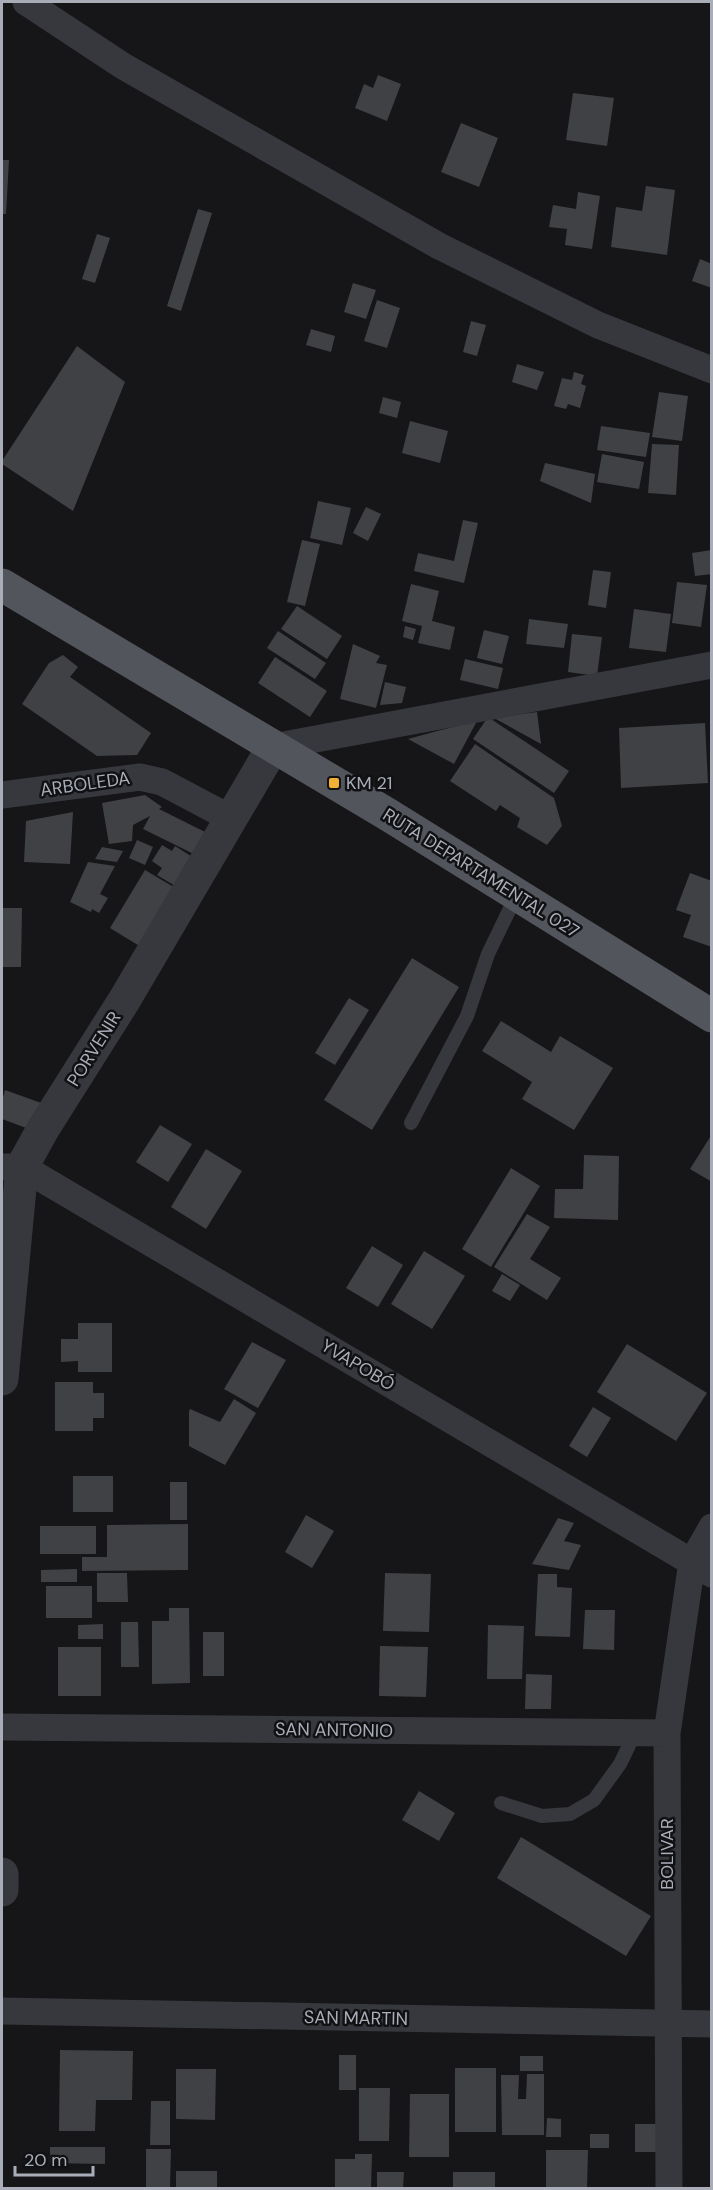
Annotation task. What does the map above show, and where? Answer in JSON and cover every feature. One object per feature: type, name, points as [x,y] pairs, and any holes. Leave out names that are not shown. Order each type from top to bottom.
[{"type":"main road","name":"RUTA DEPARTAMENTAL 027","points":[[2,585],[517,894],[711,1016]]},
{"type":"street","points":[[26,2],[123,66],[439,246],[598,325],[711,370]]},
{"type":"street","points":[[273,747],[711,665]]},
{"type":"street","name":"PORVENIR","points":[[2,1379],[12,1167],[43,1129],[125,999],[273,747]]},
{"type":"street","name":"ARBOLEDA","points":[[2,795],[140,777],[162,783],[231,818]]},
{"type":"street","name":"YVAPOBÓ","points":[[12,1167],[702,1568]]},
{"type":"street","name":"BOLIVAR","points":[[669,2188],[667,1733],[711,1527]]},
{"type":"street","name":"SAN ANTONIO","points":[[2,1727],[667,1733]]},
{"type":"street","points":[[2,1874],[2,1890]]},
{"type":"street","name":"SAN MARTIN","points":[[2,2011],[711,2024]]},
{"type":"lane","points":[[411,1123],[467,1016],[488,954],[517,894]]},
{"type":"lane","points":[[501,1803],[542,1816],[570,1814],[594,1800],[620,1764],[635,1733]]},
{"type":"building","points":[[378,75],[401,84],[387,121],[355,108],[364,84],[373,88]]},
{"type":"building","points":[[573,93],[614,98],[607,146],[566,140]]},
{"type":"building","points":[[461,123],[498,138],[479,187],[441,172]]},
{"type":"building","points":[[2,160],[9,160],[6,214],[2,214]]},
{"type":"building","points":[[646,186],[675,190],[667,255],[611,247],[616,207],[642,211]]},
{"type":"building","points":[[578,192],[600,196],[592,249],[565,245],[567,229],[549,227],[553,205],[576,209]]},
{"type":"building","points":[[198,209],[212,213],[181,311],[167,306]]},
{"type":"building","points":[[97,234],[110,238],[95,283],[82,279]]},
{"type":"building","points":[[700,259],[712,264],[712,288],[692,281]]},
{"type":"building","points":[[353,283],[376,290],[366,319],[344,312]]},
{"type":"building","points":[[377,300],[400,308],[387,348],[364,341]]},
{"type":"building","points":[[471,321],[486,325],[477,356],[463,352]]},
{"type":"building","points":[[311,329],[335,336],[331,352],[306,345]]},
{"type":"building","points":[[77,346],[125,382],[73,511],[2,464],[2,461]]},
{"type":"building","points":[[517,364],[544,372],[537,390],[512,382]]},
{"type":"building","points":[[574,372],[584,375],[581,384],[586,386],[580,408],[568,404],[566,409],[554,406],[562,378],[572,380]]},
{"type":"building","points":[[659,392],[688,396],[682,441],[652,437]]},
{"type":"building","points":[[383,397],[401,402],[397,418],[379,413]]},
{"type":"building","points":[[410,421],[448,431],[440,463],[402,453]]},
{"type":"building","points":[[601,426],[650,433],[646,457],[597,450]]},
{"type":"building","points":[[652,444],[679,445],[676,495],[648,493]]},
{"type":"building","points":[[602,454],[644,462],[639,489],[597,482]]},
{"type":"building","points":[[545,463],[595,474],[591,503],[540,481]]},
{"type":"building","points":[[318,501],[351,508],[342,545],[310,538]]},
{"type":"building","points":[[366,507],[381,514],[368,541],[353,533]]},
{"type":"building","points":[[463,520],[478,523],[464,583],[414,571],[418,553],[454,561]]},
{"type":"building","points":[[302,540],[320,544],[305,606],[287,602]]},
{"type":"building","points":[[712,550],[712,574],[695,576],[692,553]]},
{"type":"building","points":[[593,570],[611,572],[606,608],[588,605]]},
{"type":"building","points":[[677,582],[707,585],[701,627],[672,623]]},
{"type":"building","points":[[411,584],[439,591],[432,621],[455,627],[450,650],[418,643],[422,626],[402,621]]},
{"type":"building","points":[[297,606],[342,636],[327,659],[281,629]]},
{"type":"building","points":[[634,609],[671,614],[666,652],[629,648]]},
{"type":"building","points":[[529,619],[568,624],[564,648],[526,644]]},
{"type":"building","points":[[405,626],[416,629],[413,640],[403,637]]},
{"type":"building","points":[[484,630],[509,636],[502,664],[477,658]]},
{"type":"building","points":[[278,631],[326,663],[315,679],[267,648]]},
{"type":"building","points":[[572,634],[602,637],[597,676],[568,672]]},
{"type":"building","points":[[353,644],[380,656],[376,663],[387,665],[376,708],[340,699]]},
{"type":"building","points":[[63,655],[78,667],[70,677],[151,733],[137,755],[97,756],[22,704],[49,663]]},
{"type":"building","points":[[275,657],[327,691],[310,717],[258,683]]},
{"type":"building","points":[[465,659],[503,668],[498,689],[460,680]]},
{"type":"building","points":[[385,682],[406,687],[402,703],[380,705]]},
{"type":"building","points":[[537,712],[541,744],[494,718]]},
{"type":"building","points":[[488,717],[569,771],[554,793],[473,739]]},
{"type":"building","points":[[477,721],[454,764],[408,739],[441,730]]},
{"type":"building","points":[[705,723],[708,783],[621,788],[619,728]]},
{"type":"building","points":[[475,744],[554,798],[562,826],[547,845],[517,827],[520,818],[500,805],[496,811],[450,781]]},
{"type":"building","points":[[145,795],[162,807],[159,809],[209,834],[198,856],[143,829],[150,816],[133,825],[132,841],[109,844],[102,803]]},
{"type":"building","points":[[73,812],[70,864],[24,862],[26,821]]},
{"type":"building","points":[[137,840],[153,847],[145,865],[129,858]]},
{"type":"building","points":[[162,845],[172,851],[175,846],[200,862],[182,890],[157,875],[162,868],[152,861]]},
{"type":"building","points":[[102,847],[123,851],[117,862],[95,859]]},
{"type":"building","points":[[88,862],[115,866],[100,894],[108,898],[99,913],[92,909],[91,912],[70,902]]},
{"type":"building","points":[[145,870],[182,892],[146,950],[110,928]]},
{"type":"building","points":[[690,873],[712,881],[712,947],[683,937],[691,915],[676,910]]},
{"type":"building","points":[[2,908],[22,908],[21,967],[2,967]]},
{"type":"building","points":[[412,958],[459,987],[372,1130],[324,1100]]},
{"type":"building","points":[[349,998],[369,1010],[335,1065],[315,1053]]},
{"type":"building","points":[[501,1021],[551,1052],[560,1036],[613,1068],[574,1130],[522,1099],[532,1082],[482,1051]]},
{"type":"building","points":[[5,1090],[47,1105],[37,1132],[2,1119],[2,1101]]},
{"type":"building","points":[[160,1125],[192,1144],[168,1182],[136,1162]]},
{"type":"building","points":[[712,1134],[712,1182],[690,1169]]},
{"type":"building","points":[[206,1149],[242,1171],[206,1229],[171,1207]]},
{"type":"building","points":[[584,1155],[619,1156],[618,1220],[554,1218],[555,1189],[583,1189]]},
{"type":"building","points":[[511,1168],[540,1186],[491,1267],[462,1249]]},
{"type":"building","points":[[527,1214],[550,1227],[530,1259],[561,1278],[547,1300],[494,1267]]},
{"type":"building","points":[[372,1246],[403,1265],[378,1307],[346,1288]]},
{"type":"building","points":[[424,1251],[465,1276],[432,1329],[391,1304]]},
{"type":"building","points":[[502,1274],[520,1285],[510,1301],[492,1291]]},
{"type":"building","points":[[78,1323],[112,1323],[112,1372],[78,1372],[78,1361],[61,1362],[61,1339],[78,1339]]},
{"type":"building","points":[[252,1342],[286,1360],[258,1408],[224,1389]]},
{"type":"building","points":[[627,1344],[707,1393],[676,1441],[597,1392]]},
{"type":"building","points":[[55,1382],[93,1382],[93,1393],[104,1393],[104,1418],[93,1418],[93,1431],[55,1431]]},
{"type":"building","points":[[234,1399],[256,1413],[225,1465],[189,1446],[189,1411],[190,1409],[220,1422]]},
{"type":"building","points":[[593,1407],[611,1418],[587,1457],[569,1446]]},
{"type":"building","points":[[73,1476],[113,1476],[113,1512],[73,1512]]},
{"type":"building","points":[[170,1482],[187,1482],[187,1520],[170,1520]]},
{"type":"building","points":[[306,1515],[334,1531],[312,1568],[285,1552]]},
{"type":"building","points":[[558,1518],[574,1523],[564,1541],[581,1545],[569,1570],[532,1564]]},
{"type":"building","points":[[188,1524],[188,1570],[82,1571],[82,1557],[107,1557],[107,1525]]},
{"type":"building","points":[[40,1526],[96,1526],[96,1554],[40,1554]]},
{"type":"building","points":[[77,1569],[77,1582],[41,1582],[41,1570]]},
{"type":"building","points":[[97,1573],[127,1573],[128,1602],[97,1602]]},
{"type":"building","points":[[385,1573],[431,1574],[429,1632],[383,1631]]},
{"type":"building","points":[[538,1574],[557,1574],[557,1587],[572,1588],[570,1637],[535,1636]]},
{"type":"building","points":[[46,1586],[92,1586],[92,1618],[46,1618]]},
{"type":"building","points":[[169,1608],[189,1608],[190,1683],[152,1684],[152,1621],[169,1621]]},
{"type":"building","points":[[585,1610],[615,1610],[614,1650],[583,1649]]},
{"type":"building","points":[[121,1622],[138,1622],[139,1667],[121,1667]]},
{"type":"building","points":[[103,1624],[103,1639],[78,1639],[78,1625]]},
{"type":"building","points":[[488,1625],[524,1626],[522,1679],[487,1679]]},
{"type":"building","points":[[203,1632],[224,1632],[224,1676],[203,1676]]},
{"type":"building","points":[[380,1646],[428,1647],[426,1697],[379,1696]]},
{"type":"building","points":[[58,1647],[101,1647],[101,1696],[58,1696]]},
{"type":"building","points":[[526,1674],[552,1675],[551,1709],[525,1709]]},
{"type":"building","points":[[419,1791],[455,1813],[439,1841],[402,1820]]},
{"type":"building","points":[[521,1837],[651,1916],[626,1956],[497,1878]]},
{"type":"building","points":[[60,2050],[133,2051],[132,2100],[96,2100],[95,2131],[59,2131]]},
{"type":"building","points":[[339,2055],[356,2055],[356,2090],[339,2090]]},
{"type":"building","points":[[520,2056],[543,2056],[543,2071],[520,2071]]},
{"type":"building","points":[[455,2068],[496,2068],[496,2132],[455,2132]]},
{"type":"building","points":[[176,2069],[216,2069],[215,2120],[176,2119]]},
{"type":"building","points":[[527,2074],[544,2074],[544,2135],[502,2135],[501,2075],[519,2075],[518,2099],[526,2099]]},
{"type":"building","points":[[359,2088],[390,2088],[389,2141],[359,2141]]},
{"type":"building","points":[[410,2094],[449,2094],[449,2157],[409,2157]]},
{"type":"building","points":[[151,2101],[170,2101],[170,2145],[150,2145]]},
{"type":"building","points":[[547,2118],[561,2119],[561,2137],[546,2137]]},
{"type":"building","points":[[635,2124],[658,2124],[658,2152],[635,2152]]},
{"type":"building","points":[[590,2134],[609,2134],[609,2148],[590,2148]]},
{"type":"building","points":[[50,2147],[105,2147],[105,2164],[50,2163]]},
{"type":"building","points":[[146,2149],[171,2149],[170,2188],[146,2188]]},
{"type":"building","points":[[546,2150],[588,2150],[587,2188],[546,2188]]},
{"type":"building","points":[[355,2154],[372,2154],[371,2188],[335,2188],[335,2159],[355,2159]]},
{"type":"building","points":[[176,2171],[217,2171],[217,2188],[176,2188]]},
{"type":"building","points":[[377,2172],[404,2172],[403,2188],[377,2188]]},
{"type":"building","points":[[453,2172],[495,2172],[495,2188],[453,2188]]},
{"type":"place","name":"KM 21","points":[[334,783]]}]
